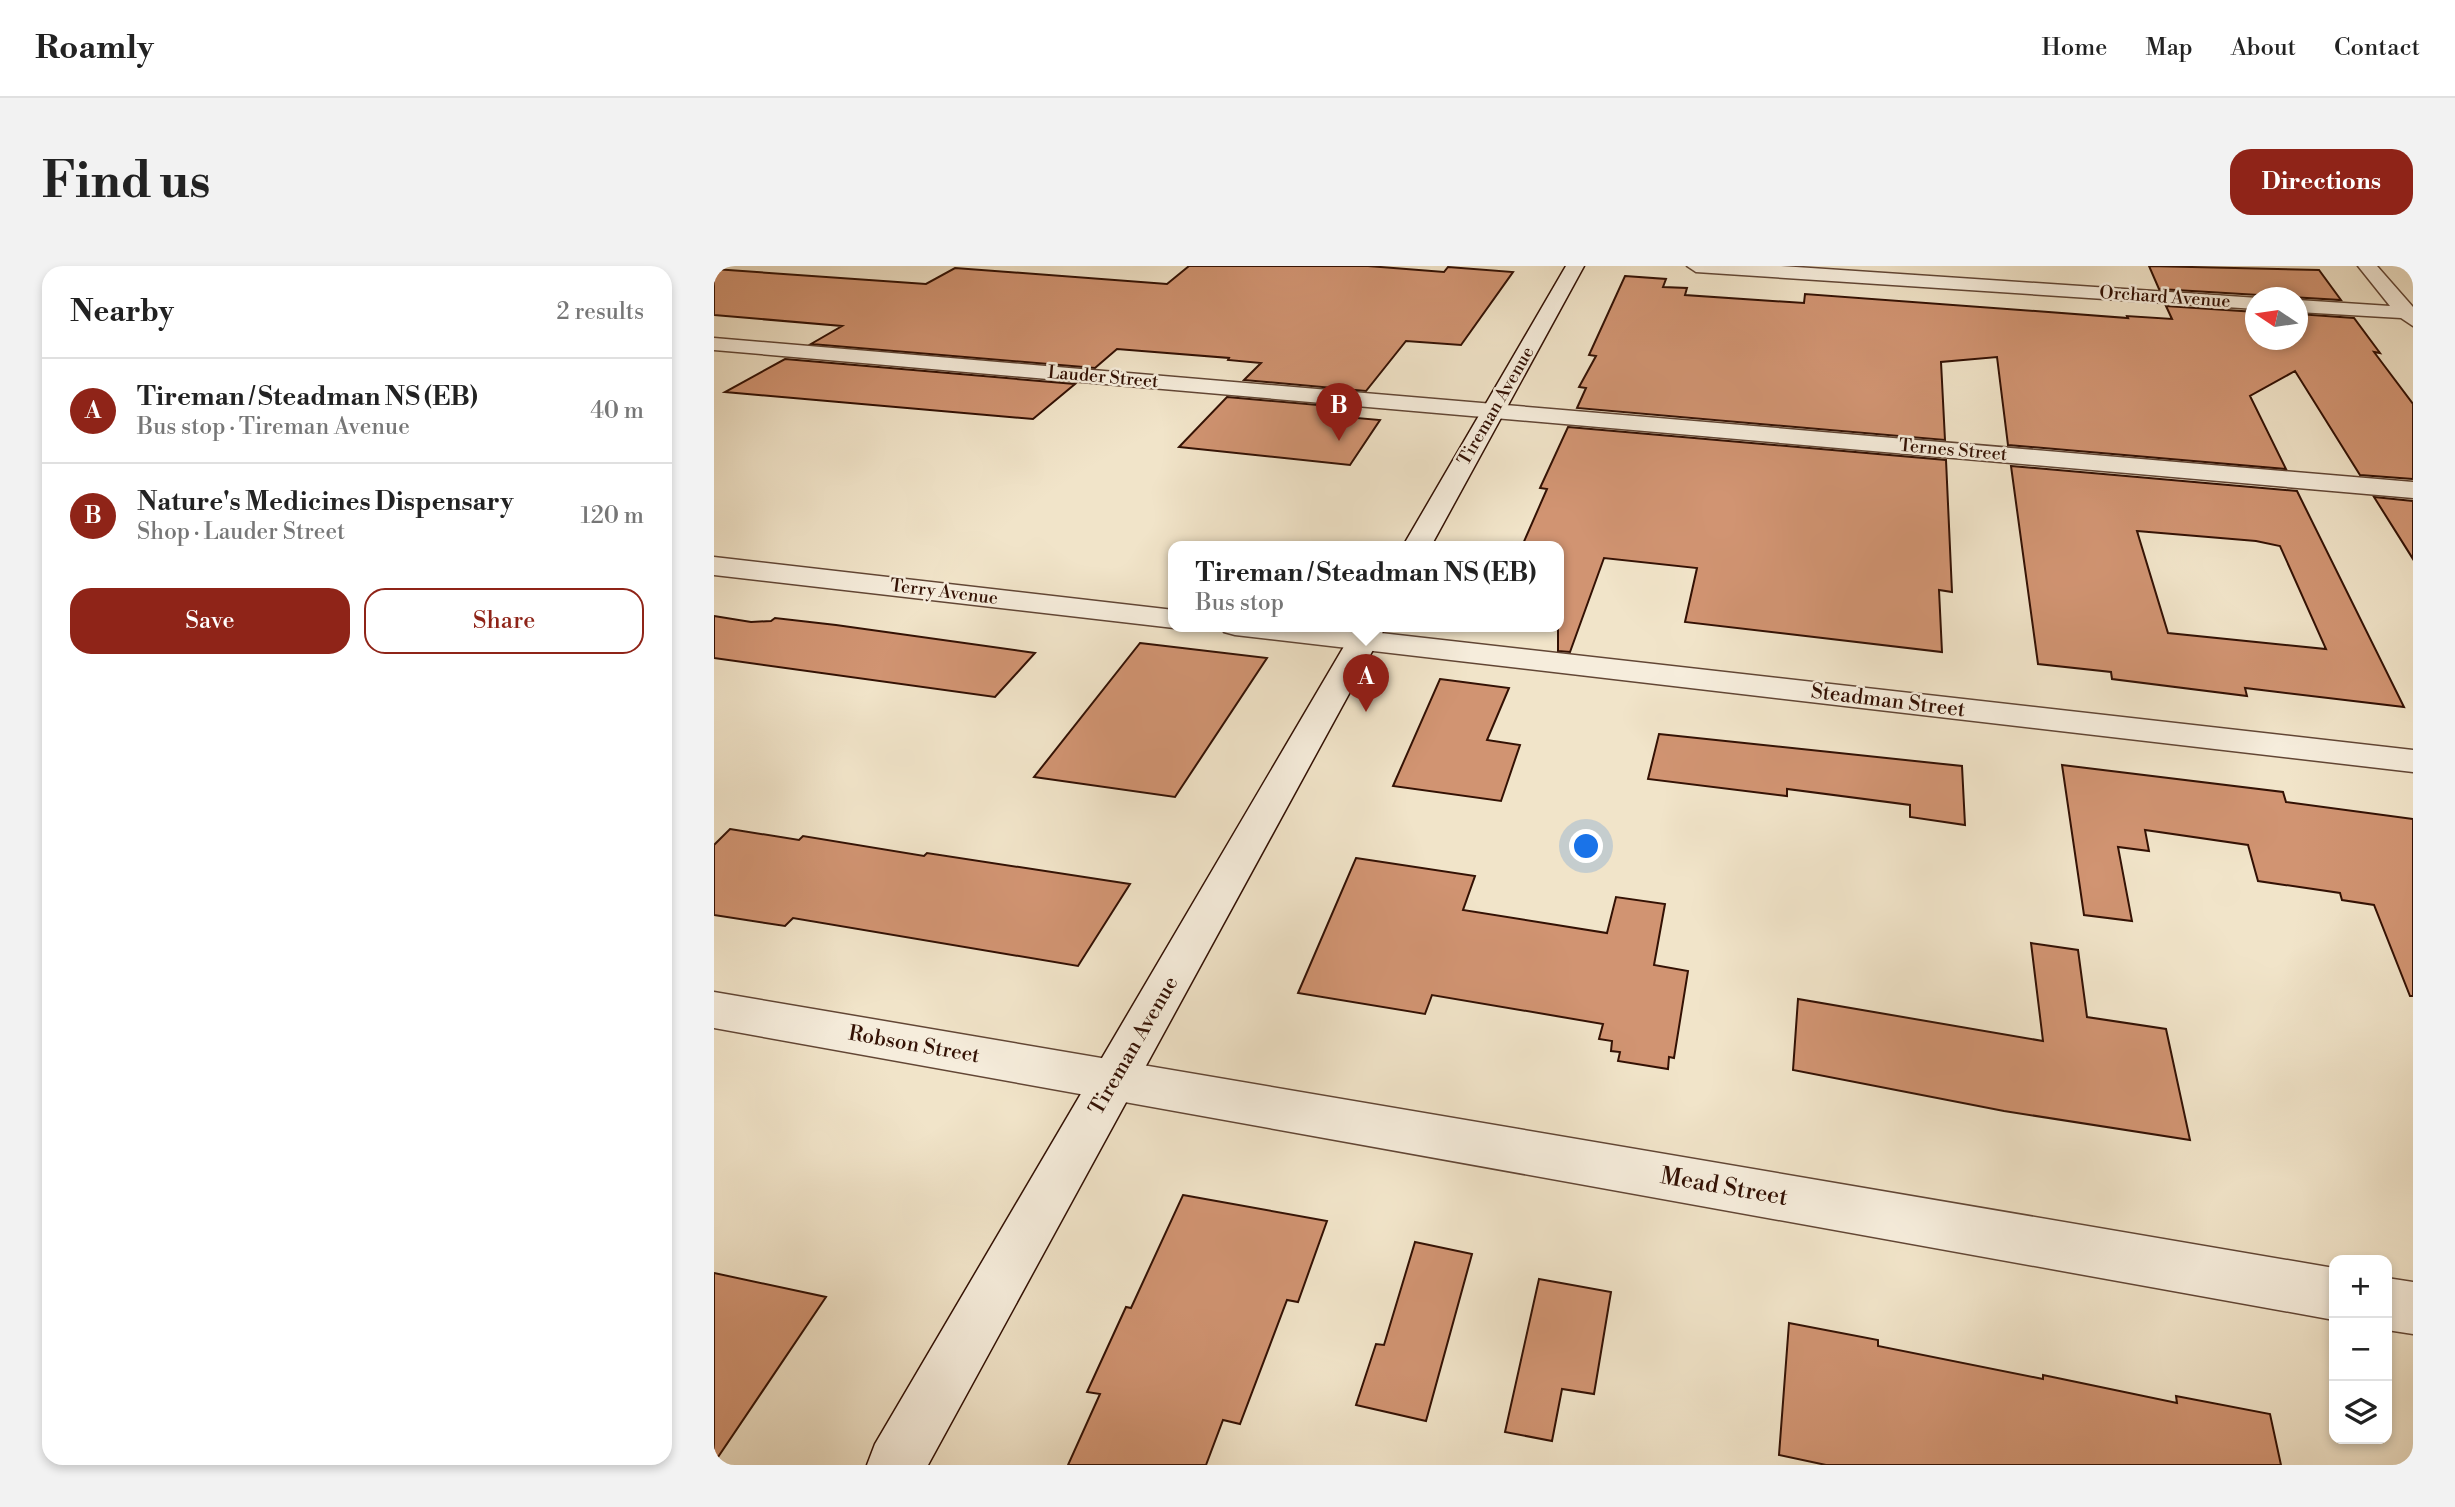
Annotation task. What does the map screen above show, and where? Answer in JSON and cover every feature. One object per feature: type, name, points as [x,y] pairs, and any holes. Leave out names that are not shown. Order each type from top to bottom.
[{"type":"street","name":"Tireman Avenue","points":[[1420,541],[1575,266]]},
{"type":"street","name":"Orchard Avenue","points":[[1696,266],[2245,302]]},
{"type":"street","points":[[2367,266],[2411,315]]},
{"type":"street","points":[[2308,307],[2411,315]]},
{"type":"street","name":"Lauder Street","points":[[714,344],[1493,411]]},
{"type":"street","name":"Ternes Street","points":[[1493,411],[2413,490]]},
{"type":"street","name":"Terry Avenue","points":[[714,565],[1168,618]]},
{"type":"street","points":[[1334,632],[1367,634]]},
{"type":"street","name":"Tireman Avenue","points":[[896,1465],[1367,634]]},
{"type":"street","name":"Steadman Street","points":[[1367,634],[2413,761]]},
{"type":"street","name":"Robson Street","points":[[714,1010],[1114,1080]]},
{"type":"street","name":"Mead Street","points":[[1114,1080],[2329,1293]]},
{"type":"street","points":[[2392,1305],[2413,1308]]},
{"type":"building","points":[[1189,266],[1368,266],[1444,272],[1448,267],[1513,272],[1461,345],[1406,341],[1366,391],[1244,380],[1261,363],[1228,360],[1229,358],[1117,349],[1095,368],[811,344],[842,326],[714,315],[714,269],[926,284],[955,268],[1167,284]]},
{"type":"building","points":[[2149,266],[2319,270],[2341,300],[2308,298],[2308,287],[2245,287],[2245,294],[2159,289]]},
{"type":"building","points":[[1625,276],[1666,279],[1663,287],[1687,288],[1685,295],[1804,303],[1805,294],[2172,319],[2166,306],[2245,311],[2245,350],[2308,350],[2308,315],[2354,318],[2380,353],[2374,352],[2413,404],[2413,479],[2360,475],[2295,371],[2250,396],[2286,469],[2008,445],[1997,357],[1941,362],[1945,440],[1577,408],[1586,388],[1579,387],[1596,356],[1589,355]]},
{"type":"building","points":[[785,359],[1075,384],[1033,419],[725,392]]},
{"type":"building","points":[[1227,397],[1352,408],[1345,417],[1380,420],[1350,465],[1179,447]]},
{"type":"building","points":[[1568,427],[1946,460],[1952,592],[1939,590],[1942,652],[1685,622],[1697,568],[1604,558],[1570,652],[1558,651],[1558,632],[1564,632],[1564,541],[1524,541],[1547,489],[1540,488]]},
{"type":"building","points":[[2011,466],[2297,491],[2404,707],[2245,688],[2247,696],[2112,679],[2111,672],[2038,664]],"holes":[[[2137,531],[2256,541],[2280,546],[2326,649],[2168,633]]]},
{"type":"building","points":[[2374,497],[2413,501],[2413,559]]},
{"type":"building","points":[[714,616],[751,622],[771,621],[775,618],[836,625],[1035,653],[995,697],[714,658]]},
{"type":"building","points":[[1140,643],[1267,658],[1175,797],[1034,777]]},
{"type":"building","points":[[1440,679],[1509,688],[1487,740],[1520,745],[1501,801],[1393,786]]},
{"type":"building","points":[[1659,734],[1962,766],[1965,825],[1910,817],[1910,805],[1787,789],[1787,796],[1648,779]]},
{"type":"building","points":[[2062,765],[2283,792],[2286,802],[2413,819],[2413,996],[2410,996],[2374,905],[2342,900],[2340,893],[2258,881],[2248,845],[2145,830],[2149,851],[2118,847],[2132,921],[2084,915]]},
{"type":"building","points":[[730,829],[799,840],[803,836],[924,856],[927,853],[1130,884],[1078,966],[793,918],[785,926],[714,915],[714,845]]},
{"type":"building","points":[[1356,858],[1475,876],[1463,910],[1607,933],[1616,897],[1665,904],[1654,965],[1688,971],[1674,1058],[1669,1057],[1668,1069],[1618,1061],[1620,1052],[1611,1051],[1612,1041],[1599,1039],[1603,1024],[1432,995],[1425,1014],[1298,993]]},
{"type":"building","points":[[2031,943],[2078,950],[2087,1017],[2166,1029],[2190,1140],[2004,1111],[1793,1070],[1798,999],[2043,1041]]},
{"type":"building","points":[[1183,1195],[1327,1221],[1298,1302],[1287,1300],[1240,1424],[1223,1420],[1206,1465],[1068,1465],[1100,1394],[1087,1392],[1126,1307],[1131,1308]]},
{"type":"building","points":[[1415,1242],[1472,1254],[1426,1421],[1356,1405],[1376,1344],[1384,1345]]},
{"type":"building","points":[[714,1273],[826,1297],[714,1463]]},
{"type":"building","points":[[1539,1279],[1611,1292],[1594,1394],[1562,1389],[1552,1441],[1505,1432]]},
{"type":"building","points":[[1789,1323],[1878,1340],[1878,1346],[2043,1379],[2043,1375],[2177,1403],[2176,1396],[2270,1414],[2281,1465],[1826,1465],[1779,1455]]},
{"type":"place","name":"Nature's Medicines Dispensary","points":[[1339,441]]},
{"type":"place","name":"Tireman / Steadman NS (EB)","points":[[1366,712]]}]
